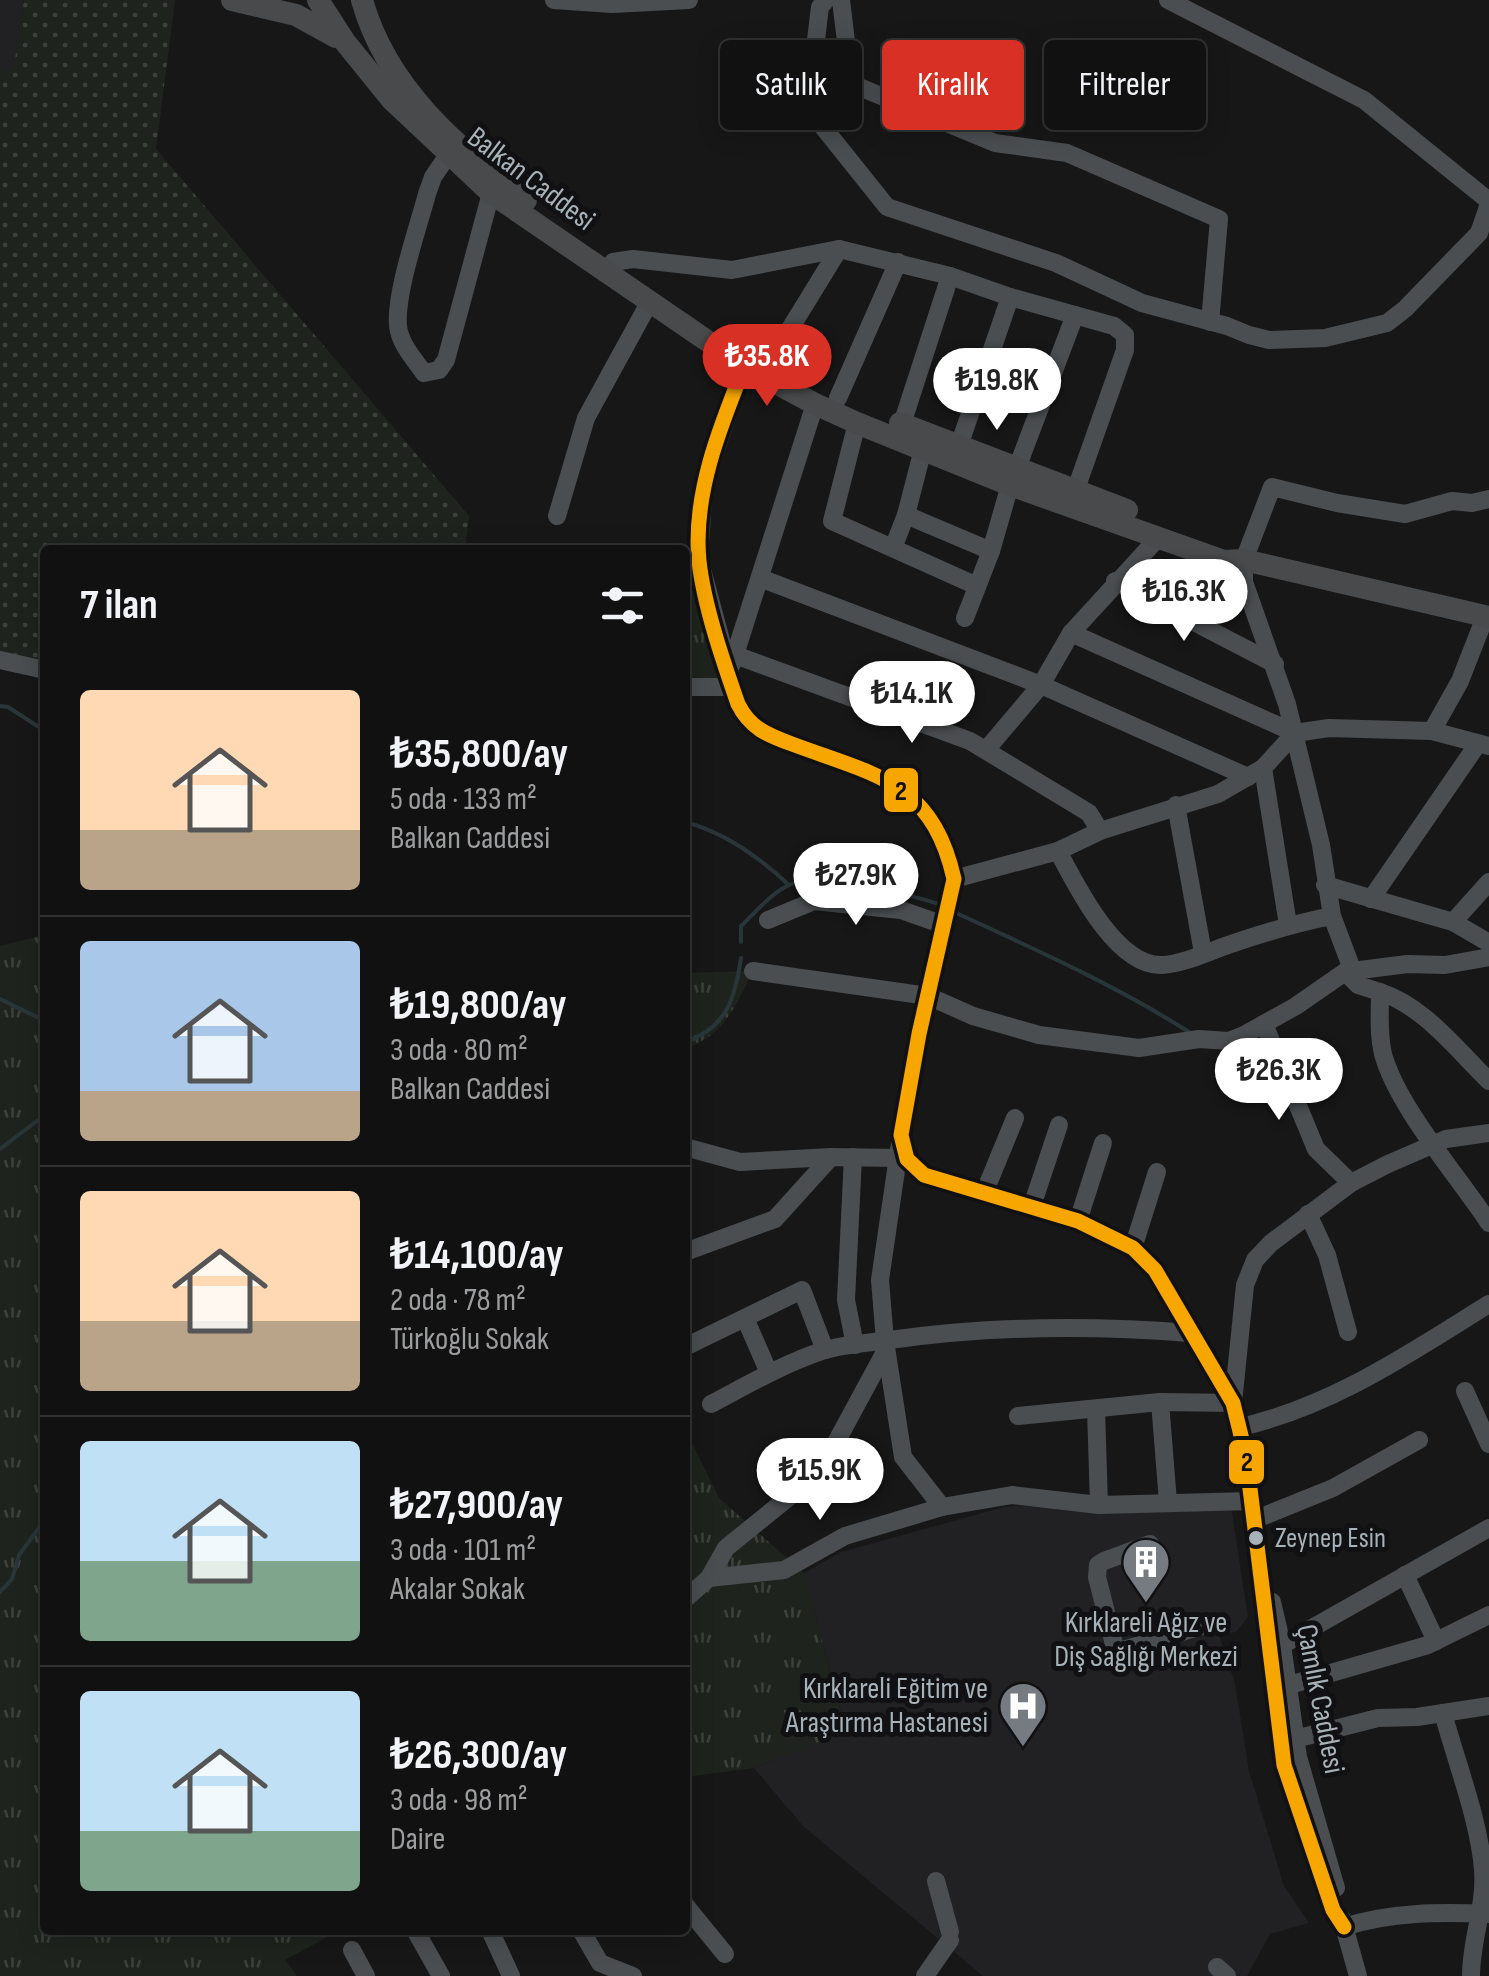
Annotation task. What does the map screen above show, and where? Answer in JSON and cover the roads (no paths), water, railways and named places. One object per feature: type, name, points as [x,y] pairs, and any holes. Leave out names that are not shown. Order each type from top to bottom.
[{"type":"main road","points":[[232,0],[296,14],[345,42]]},
{"type":"main road","name":"Balkan Caddesi","points":[[318,0],[345,42],[392,100],[448,155],[491,193],[649,303],[755,360],[958,446],[1013,477],[1076,489],[1228,549],[1244,560]]},
{"type":"main road","name":"Balkan Caddesi","points":[[362,0],[375,42],[402,86],[445,132],[502,182],[815,404],[923,449],[1013,477],[1158,538],[1224,561],[1244,560],[1487,617]]},
{"type":"main road","points":[[374,0],[375,42]]},
{"type":"street","points":[[554,0],[612,4],[689,0]]},
{"type":"street","points":[[826,0],[820,7],[811,81],[815,117],[887,206],[1056,263],[1142,304],[1269,340],[1341,335],[1387,323],[1480,233],[1489,203],[1364,100],[1168,0]]},
{"type":"street","points":[[841,0],[848,58],[857,86],[996,143],[1067,153],[1219,219],[1210,322]]},
{"type":"street","points":[[448,155],[426,194],[399,307],[398,328],[404,345],[424,374],[438,370],[446,360],[491,193]]},
{"type":"street","points":[[612,262],[633,259],[732,270],[839,249],[950,276],[1114,326],[1125,336],[1126,343],[1076,489]]},
{"type":"street","points":[[839,249],[755,360],[711,459],[700,509],[700,571],[744,716],[761,732],[874,774],[910,793],[949,856],[954,879],[901,1135],[903,1158],[880,1280],[903,1457],[942,1507]]},
{"type":"street","points":[[838,398],[898,262]]},
{"type":"street","points":[[902,424],[950,276]]},
{"type":"street","points":[[958,446],[1010,297]]},
{"type":"street","points":[[557,516],[586,418],[649,303]]},
{"type":"street","points":[[965,618],[1075,315]]},
{"type":"street","points":[[732,672],[815,404]]},
{"type":"street","points":[[858,423],[832,521],[977,586]]},
{"type":"street","points":[[892,548],[906,515],[923,449]]},
{"type":"street","points":[[753,971],[928,996],[972,1016],[1039,1035],[1139,1048],[1198,1039],[1229,1040],[1264,1024],[1352,969],[1332,916],[1322,845],[1276,664],[1244,582],[1244,560],[1272,487],[1405,514],[1452,501],[1486,501]]},
{"type":"street","points":[[906,515],[991,550]]},
{"type":"street","points":[[986,750],[1041,685],[1071,632],[1158,538]]},
{"type":"street","points":[[760,578],[1255,772]]},
{"type":"street","points":[[1115,581],[1276,664]]},
{"type":"street","points":[[1432,730],[1460,682],[1487,617]]},
{"type":"street","points":[[1071,632],[1294,732],[1329,728],[1432,730],[1483,745],[1370,899]]},
{"type":"street","points":[[0,660],[40,669]]},
{"type":"street","points":[[690,685],[732,672],[970,741],[1089,812],[1100,831]]},
{"type":"street","points":[[954,879],[1058,851],[1100,831],[1218,794],[1255,772],[1294,732]]},
{"type":"street","points":[[1255,772],[1288,925]]},
{"type":"street","points":[[1176,805],[1203,954]]},
{"type":"street","points":[[1058,851],[1082,898],[1114,940],[1135,956],[1160,965],[1288,925],[1332,916]]},
{"type":"street","points":[[1453,922],[1489,882]]},
{"type":"street","points":[[1325,885],[1453,922],[1489,943]]},
{"type":"street","points":[[768,920],[814,901],[901,910],[944,922]]},
{"type":"street","points":[[1344,972],[1408,964],[1445,965],[1489,957]]},
{"type":"street","points":[[1344,972],[1358,985],[1398,998],[1430,1022],[1489,1082]]},
{"type":"street","points":[[1380,992],[1379,1031],[1397,1089],[1489,1224]]},
{"type":"street","points":[[1264,1024],[1316,1149],[1352,1182]]},
{"type":"street","points":[[985,1191],[1014,1118]]},
{"type":"street","points":[[1032,1206],[1060,1125]]},
{"type":"street","points":[[1018,1416],[1160,1402],[1233,1403],[1245,1286],[1256,1260],[1282,1233],[1352,1182],[1433,1144],[1489,1132]]},
{"type":"street","points":[[1078,1221],[1103,1142]]},
{"type":"street","points":[[690,1148],[740,1162],[903,1158],[924,1175],[1078,1221],[1133,1248],[1156,1172]]},
{"type":"street","points":[[690,1250],[775,1219],[831,1157]]},
{"type":"street","points":[[853,1157],[846,1300],[855,1345]]},
{"type":"street","points":[[1308,1214],[1327,1255],[1348,1332]]},
{"type":"street","name":"Çamlık Caddesi","points":[[1133,1248],[1155,1270],[1233,1403],[1241,1427],[1284,1765],[1334,1910],[1344,1927]]},
{"type":"street","points":[[690,1345],[802,1290],[824,1350]]},
{"type":"street","points":[[1241,1427],[1303,1409],[1366,1380],[1489,1304]]},
{"type":"street","points":[[745,1318],[769,1373]]},
{"type":"street","points":[[711,1404],[824,1350],[855,1345],[886,1346],[947,1332],[1133,1328],[1190,1333]]},
{"type":"street","points":[[690,1595],[709,1578],[726,1548],[820,1472],[886,1346]]},
{"type":"street","points":[[1465,1391],[1489,1444]]},
{"type":"street","points":[[1160,1402],[1168,1502]]},
{"type":"street","points":[[1096,1409],[1099,1505]]},
{"type":"street","points":[[709,1578],[784,1570],[846,1536],[942,1507],[1012,1495],[1099,1505],[1168,1502],[1252,1510],[1333,1488],[1420,1440]]},
{"type":"street","points":[[1282,1645],[1489,1528]]},
{"type":"street","name":"Çamlık Caddesi","points":[[1256,1540],[1282,1645],[1295,1739],[1358,1976]]},
{"type":"street","points":[[1150,1544],[1098,1565],[1097,1577],[1116,1652],[1159,1650],[1202,1626]]},
{"type":"street","points":[[1404,1575],[1436,1641]]},
{"type":"street","points":[[1286,1686],[1436,1641],[1489,1615]]},
{"type":"street","points":[[1295,1739],[1378,1718],[1489,1706]]},
{"type":"street","points":[[1442,1712],[1483,1868],[1485,1914],[1472,1942],[1470,1976]]},
{"type":"street","points":[[931,1973],[950,1936],[936,1881]]},
{"type":"street","points":[[690,1911],[725,1954]]},
{"type":"street","points":[[1344,1927],[1394,1913],[1485,1914]]},
{"type":"street","points":[[417,1935],[440,1976]]},
{"type":"street","points":[[492,1935],[511,1976]]},
{"type":"street","points":[[584,1935],[600,1963],[633,1976]]},
{"type":"street","points":[[599,1935],[600,1963]]},
{"type":"street","points":[[352,1950],[366,1976]]},
{"type":"waterway","points":[[0,706],[40,728]]},
{"type":"waterway","points":[[690,824],[741,847],[789,885]]},
{"type":"waterway","points":[[741,942],[741,926],[769,898],[802,882],[866,887],[944,906]]},
{"type":"waterway","points":[[952,911],[1104,984],[1192,1034]]},
{"type":"waterway","points":[[690,1040],[720,1020],[732,998],[741,958]]},
{"type":"waterway","points":[[0,999],[40,1019]]},
{"type":"waterway","points":[[0,1149],[40,1121]]},
{"type":"waterway","points":[[0,1592],[12,1579],[19,1555],[40,1527]]},
{"type":"place","name":"Zeynep Esin","points":[[1256,1538]]},
{"type":"place","name":"Kırklareli Ağız ve Diş Sağlığı Merkezi","points":[[1146,1604]]},
{"type":"place","name":"Kırklareli Eğitim ve Araştırma Hastanesi","points":[[1023,1748]]}]
